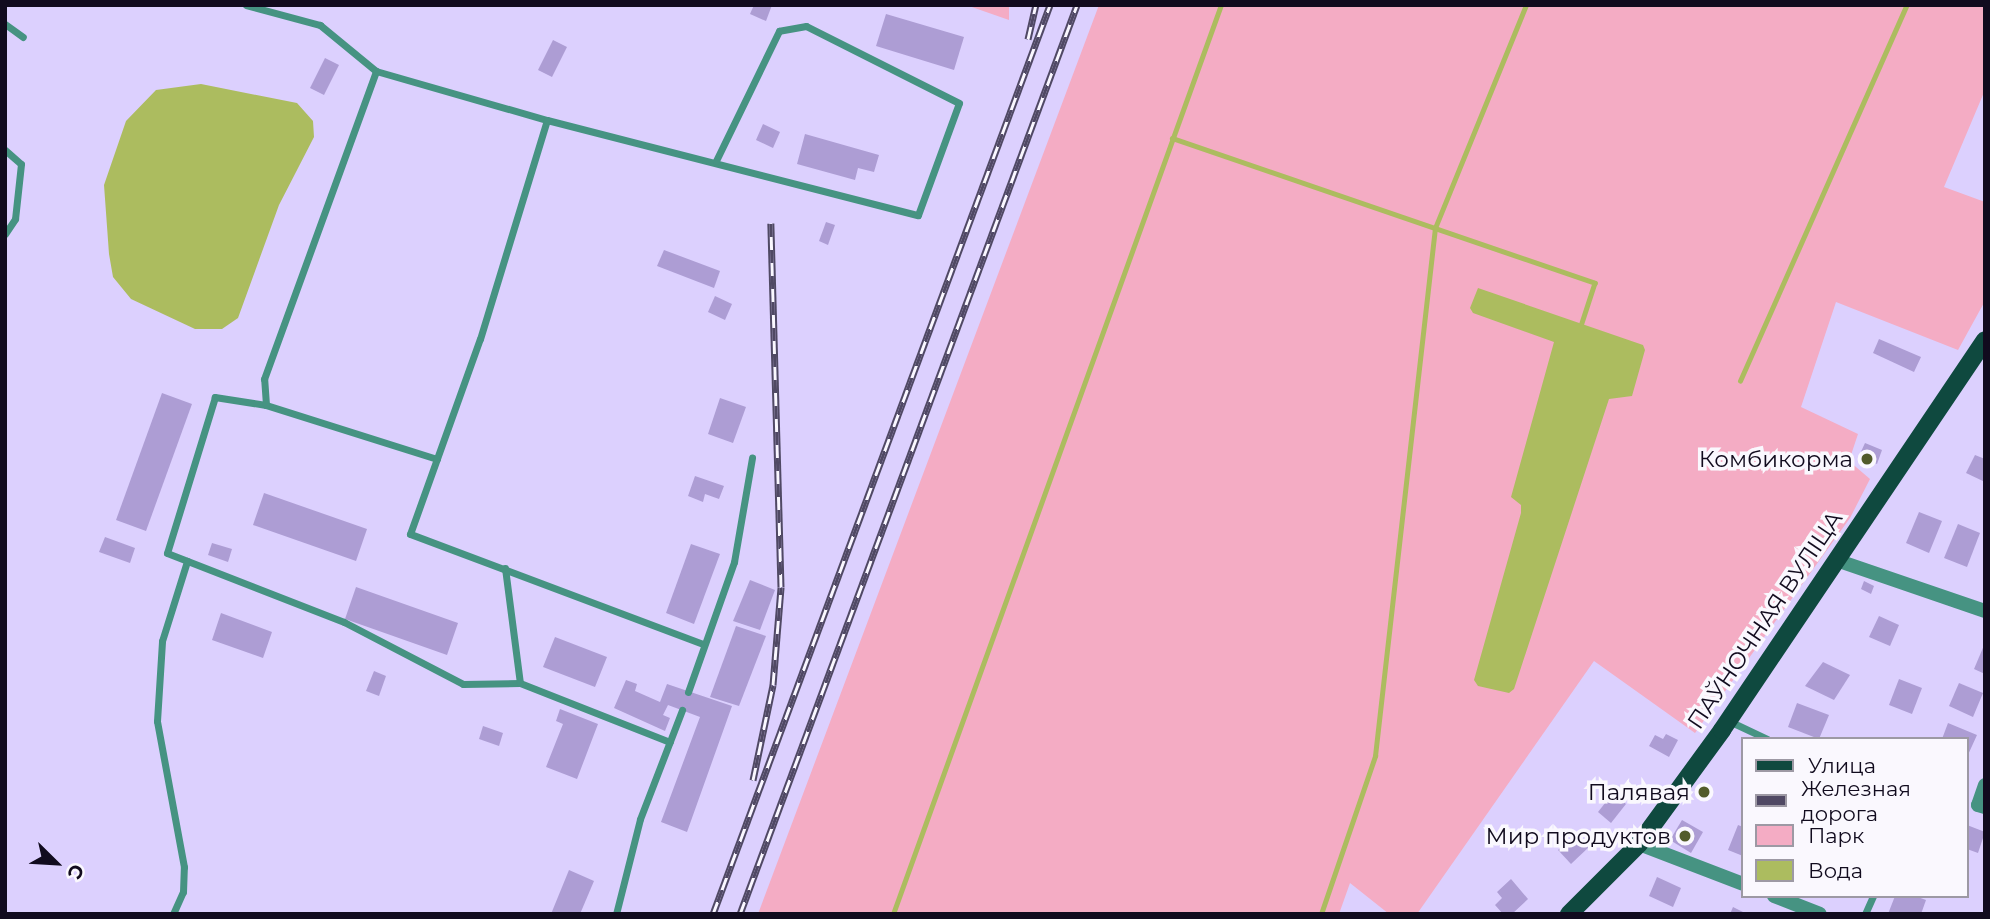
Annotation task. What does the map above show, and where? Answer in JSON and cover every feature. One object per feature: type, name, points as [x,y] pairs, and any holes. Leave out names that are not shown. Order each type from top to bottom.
[{"type":"main road","name":"ПАЎНОЧНАЯ ВУЛІЦА","points":[[1569,914],[1639,844],[1728,721],[1985,340]]},
{"type":"street","points":[[1836,559],[1985,611]]},
{"type":"street","points":[[1985,785],[1978,804],[1985,807]]},
{"type":"street","points":[[1639,844],[1742,884]]},
{"type":"street","points":[[1779,898],[1820,914]]},
{"type":"lane","points":[[246,5],[320,25],[376,71],[547,120],[716,161],[918,215],[958,103],[806,26],[779,31],[716,161]]},
{"type":"lane","points":[[5,24],[23,37]]},
{"type":"lane","points":[[266,405],[264,379],[376,71]]},
{"type":"lane","points":[[547,120],[480,339],[410,534],[703,644]]},
{"type":"lane","points":[[5,150],[21,163],[15,219],[5,234]]},
{"type":"lane","points":[[437,459],[266,405],[215,397],[167,553],[344,622],[463,684],[520,683],[670,741]]},
{"type":"lane","points":[[688,692],[734,562],[752,458]]},
{"type":"lane","points":[[173,914],[183,892],[184,867],[157,721],[162,640],[187,561]]},
{"type":"lane","points":[[505,568],[520,683]]},
{"type":"lane","points":[[616,914],[640,819],[682,710]]},
{"type":"lane","points":[[1728,721],[1763,737]]},
{"type":"lane","points":[[1865,914],[1872,898]]},
{"type":"green space","points":[[966,5],[1009,5],[1009,20]]},
{"type":"green space","points":[[1099,5],[1985,5],[1985,90],[1944,187],[1985,202],[1985,301],[1958,350],[1836,302],[1801,407],[1858,434],[1849,461],[1870,479],[1850,518],[1695,733],[1594,661],[1417,914],[1389,914],[1350,883],[1339,914],[758,914]]},
{"type":"water","points":[[201,84],[297,103],[313,121],[314,137],[279,205],[238,318],[222,329],[195,329],[131,299],[113,277],[109,254],[104,185],[126,121],[156,90]]},
{"type":"water","points":[[1478,288],[1643,345],[1645,350],[1632,396],[1609,399],[1514,689],[1509,693],[1478,686],[1474,680],[1521,513],[1521,505],[1511,497],[1554,342],[1473,313],[1470,308]]},
{"type":"building","points":[[754,5],[772,5],[766,21],[750,14]]},
{"type":"building","points":[[886,14],[964,37],[954,70],[876,46]]},
{"type":"building","points":[[553,40],[567,47],[552,77],[538,70]]},
{"type":"building","points":[[325,58],[339,65],[324,95],[310,88]]},
{"type":"building","points":[[763,124],[780,132],[773,148],[756,140]]},
{"type":"building","points":[[805,134],[879,155],[874,172],[858,168],[855,180],[797,164]]},
{"type":"building","points":[[826,222],[835,225],[828,245],[819,241]]},
{"type":"building","points":[[664,250],[720,271],[714,288],[657,266]]},
{"type":"building","points":[[715,296],[732,304],[725,320],[708,312]]},
{"type":"building","points":[[1879,339],[1921,357],[1914,372],[1873,353]]},
{"type":"building","points":[[162,393],[192,404],[146,531],[116,520]]},
{"type":"building","points":[[720,398],[746,407],[733,443],[708,434]]},
{"type":"building","points":[[1865,443],[1882,450],[1877,464],[1859,456]]},
{"type":"building","points":[[1975,455],[1985,459],[1985,482],[1966,473]]},
{"type":"building","points":[[695,476],[724,486],[719,499],[705,494],[703,502],[688,496]]},
{"type":"building","points":[[264,493],[367,529],[356,561],[253,525]]},
{"type":"building","points":[[1919,512],[1942,521],[1929,553],[1906,543]]},
{"type":"building","points":[[1958,524],[1980,533],[1967,567],[1944,558]]},
{"type":"building","points":[[105,537],[135,548],[130,563],[99,552]]},
{"type":"building","points":[[212,543],[232,549],[228,562],[208,555]]},
{"type":"building","points":[[691,544],[720,554],[694,624],[666,613]]},
{"type":"building","points":[[750,580],[775,590],[760,630],[733,621]]},
{"type":"building","points":[[1864,581],[1874,586],[1871,594],[1861,589]]},
{"type":"building","points":[[356,587],[458,623],[447,655],[345,619]]},
{"type":"building","points":[[221,613],[272,632],[263,658],[212,640]]},
{"type":"building","points":[[1879,616],[1899,625],[1890,646],[1869,637]]},
{"type":"building","points":[[736,626],[766,636],[739,706],[710,697]]},
{"type":"building","points":[[555,637],[607,657],[595,687],[543,667]]},
{"type":"building","points":[[1985,643],[1985,674],[1974,669]]},
{"type":"building","points":[[1823,662],[1850,675],[1834,700],[1805,686]]},
{"type":"building","points":[[374,671],[386,676],[379,696],[366,691]]},
{"type":"building","points":[[1899,679],[1922,688],[1912,714],[1889,705]]},
{"type":"building","points":[[626,680],[637,684],[635,691],[660,702],[667,684],[732,706],[687,832],[661,822],[700,717],[668,705],[663,715],[670,718],[665,731],[614,708]]},
{"type":"building","points":[[1959,683],[1983,693],[1973,717],[1949,706]]},
{"type":"building","points":[[1797,703],[1829,715],[1820,737],[1788,727]]},
{"type":"building","points":[[560,709],[598,724],[577,779],[546,767],[563,724],[556,721]]},
{"type":"building","points":[[1948,723],[1977,735],[1969,753],[1969,737],[1943,737]]},
{"type":"building","points":[[483,726],[503,733],[499,746],[479,739]]},
{"type":"building","points":[[1666,734],[1678,740],[1669,757],[1649,746],[1655,735],[1663,739]]},
{"type":"building","points":[[1613,793],[1626,804],[1611,823],[1598,812]]},
{"type":"building","points":[[1682,820],[1703,832],[1691,853],[1670,840]]},
{"type":"building","points":[[1738,825],[1742,827],[1742,856],[1728,850]]},
{"type":"building","points":[[1969,826],[1985,832],[1978,853],[1969,850]]},
{"type":"building","points":[[1577,833],[1590,846],[1571,864],[1558,850]]},
{"type":"building","points":[[569,870],[594,881],[580,914],[551,914]]},
{"type":"building","points":[[1657,877],[1681,888],[1673,907],[1649,896]]},
{"type":"building","points":[[1511,879],[1528,899],[1512,914],[1503,914],[1495,905],[1502,898],[1497,892]]},
{"type":"building","points":[[1894,898],[1926,900],[1921,914],[1888,914]]},
{"type":"building","points":[[1733,907],[1747,914],[1730,914]]},
{"type":"waterway","points":[[893,914],[1221,5]]},
{"type":"waterway","points":[[1321,914],[1375,756],[1435,228],[1526,5]]},
{"type":"waterway","points":[[1740,381],[1907,5]]},
{"type":"waterway","points":[[1172,138],[1595,283],[1582,323]]},
{"type":"railway","points":[[1028,39],[1036,5]]},
{"type":"railway","points":[[713,914],[1050,5]]},
{"type":"railway","points":[[740,914],[1077,5]]},
{"type":"railway","points":[[753,780],[773,685],[781,587],[771,223]]},
{"type":"place","name":"Комбикорма","points":[[1867,459]]},
{"type":"place","name":"Палявая","points":[[1704,792]]},
{"type":"place","name":"Мир продуктов","points":[[1685,836]]}]
